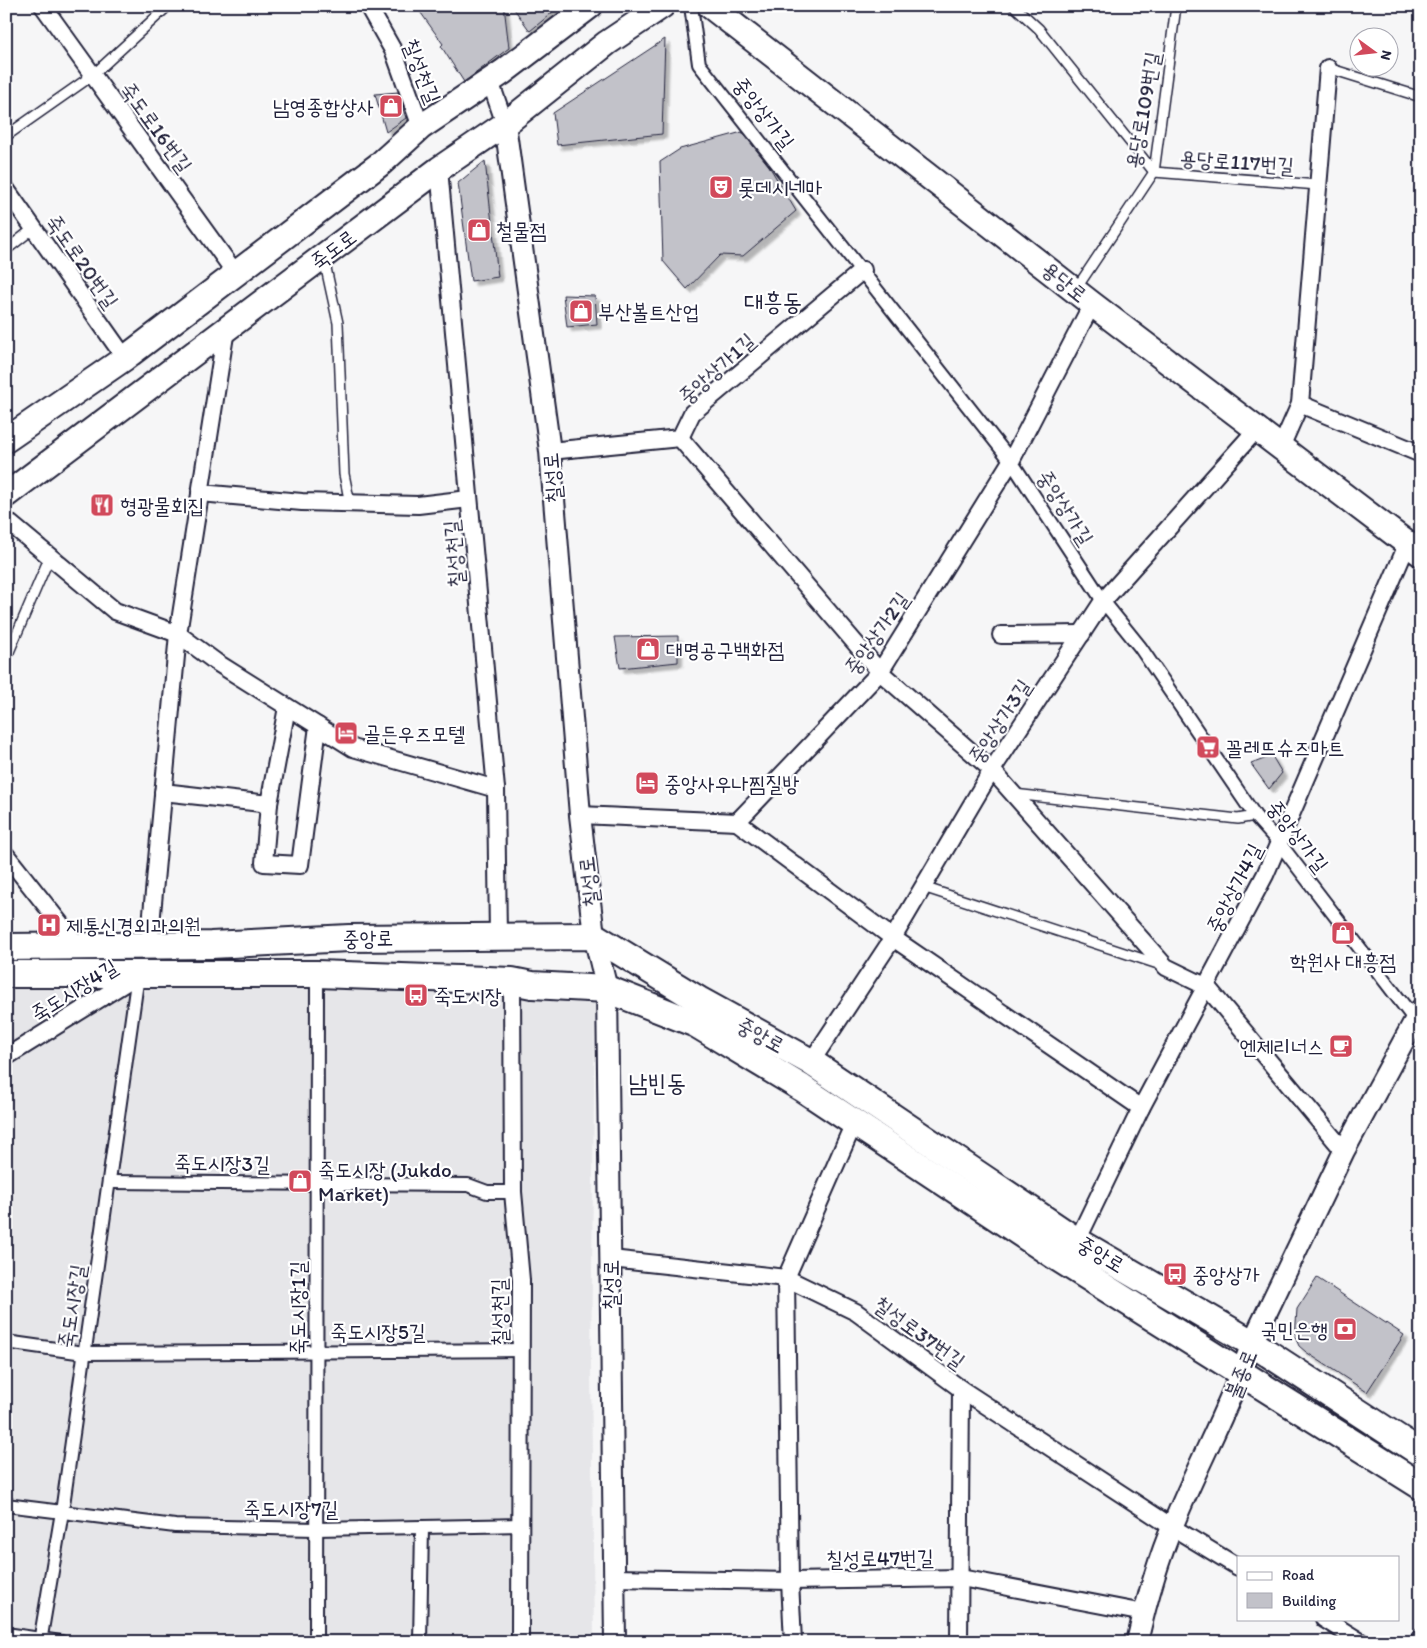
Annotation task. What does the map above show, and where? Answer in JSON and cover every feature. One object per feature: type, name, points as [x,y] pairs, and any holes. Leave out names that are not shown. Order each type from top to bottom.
[{"type":"main road","name":"죽도로","points":[[6,440],[125,358],[380,164],[421,127],[490,81],[590,6]]},
{"type":"main road","name":"죽도로","points":[[6,495],[440,169],[505,124],[607,44],[662,6]]},
{"type":"main road","name":"용당로","points":[[710,6],[1256,430],[1282,447],[1414,550]]},
{"type":"main road","name":"중앙로","points":[[6,947],[149,946],[349,938],[594,936],[700,1000],[811,1062],[1077,1240],[1252,1343],[1421,1453]]},
{"type":"main road","name":"중앙로","points":[[6,974],[318,974],[512,981],[532,985],[607,989],[696,1024],[802,1088],[1058,1258],[1241,1375],[1421,1486]]},
{"type":"street","name":"죽도로16번길","points":[[43,6],[236,274]]},
{"type":"street","name":"칠성천길","points":[[368,6],[394,52],[421,127]]},
{"type":"street","name":"중앙상가길","points":[[691,6],[699,64],[863,270],[1011,461],[1103,601],[1140,647],[1255,816],[1280,844],[1419,1019]]},
{"type":"street","points":[[1282,447],[1300,404],[1328,68]]},
{"type":"street","points":[[490,81],[505,124]]},
{"type":"street","name":"칠성로","points":[[505,124],[550,452],[580,815],[594,936],[607,989],[615,1642]]},
{"type":"street","name":"칠성천길","points":[[440,169],[496,789],[498,936]]},
{"type":"street","name":"죽도로20번길","points":[[6,188],[125,358]]},
{"type":"street","name":"중앙상가1길","points":[[550,452],[680,438],[692,413],[863,270]]},
{"type":"street","name":"중앙상가2길","points":[[737,822],[880,672],[1011,461],[1084,296]]},
{"type":"street","points":[[149,946],[178,634],[226,329]]},
{"type":"street","points":[[1300,404],[1421,454]]},
{"type":"street","name":"중앙상가3길","points":[[811,1062],[893,938],[992,770],[1103,601],[1256,430]]},
{"type":"street","points":[[680,438],[880,672],[992,770],[1166,966],[1207,987],[1344,1151]]},
{"type":"street","points":[[200,493],[302,502],[350,504],[418,505],[469,499]]},
{"type":"street","points":[[6,520],[115,611],[178,634],[216,662],[353,748],[496,789]]},
{"type":"street","name":"중앙상가4길","points":[[1077,1240],[1141,1108],[1207,987],[1280,844],[1414,550]]},
{"type":"street","points":[[1000,635],[1082,634]]},
{"type":"street","points":[[287,707],[269,804],[264,863],[300,865],[318,726]]},
{"type":"street","points":[[162,792],[269,804]]},
{"type":"street","points":[[580,815],[737,822],[893,938],[1141,1108]]},
{"type":"street","points":[[6,855],[78,946]]},
{"type":"street","name":"죽도시장1길","points":[[316,1642],[318,974]]},
{"type":"street","name":"죽도시장4길","points":[[6,1057],[138,975]]},
{"type":"street","name":"죽도시장길","points":[[41,1640],[62,1512],[138,975]]},
{"type":"street","name":"칠성천길","points":[[512,981],[513,1192],[521,1280],[520,1642]]},
{"type":"street","name":"불종로","points":[[1137,1642],[1144,1613],[1172,1527],[1241,1375],[1252,1343],[1344,1151],[1419,1019]]},
{"type":"street","points":[[793,1642],[790,1581],[786,1278],[854,1123]]},
{"type":"street","name":"죽도시장3길","points":[[110,1182],[468,1185],[486,1192],[513,1192]]},
{"type":"street","name":"칠성로37번길","points":[[611,1259],[786,1278],[856,1312],[961,1389],[1172,1527],[1237,1566]]},
{"type":"street","name":"죽도시장5길","points":[[6,1342],[84,1353],[521,1350]]},
{"type":"street","points":[[959,1642],[962,1578],[961,1389]]},
{"type":"street","name":"죽도시장7길","points":[[6,1505],[175,1526],[316,1529],[520,1524]]},
{"type":"street","points":[[420,1642],[422,1527]]},
{"type":"street","name":"칠성로47번길","points":[[614,1578],[790,1581],[962,1578],[1144,1613]]},
{"type":"street","points":[[1326,1620],[1361,1642]]},
{"type":"street","points":[[6,1634],[61,1642]]},
{"type":"street","points":[[1418,1642],[1421,1637]]},
{"type":"lane","points":[[6,136],[93,75],[168,6]]},
{"type":"lane","points":[[1014,6],[1040,29],[1154,172]]},
{"type":"lane","name":"용당로109번길","points":[[1084,296],[1154,172],[1176,6]]},
{"type":"lane","points":[[1328,68],[1421,97]]},
{"type":"lane","name":"용당로117번길","points":[[1154,172],[1318,185]]},
{"type":"lane","points":[[6,250],[34,228]]},
{"type":"lane","points":[[323,256],[338,323],[344,474],[350,504]]},
{"type":"lane","points":[[6,660],[50,556]]},
{"type":"lane","points":[[1014,794],[1238,819],[1255,816]]},
{"type":"lane","points":[[923,888],[1166,966]]},
{"type":"shaded area","name":"죽도시장 (Jukdo Market)","points":[[117,974],[595,998],[591,1364],[594,1642],[6,1642],[6,976]]},
{"type":"building","points":[[416,6],[504,6],[509,48],[464,82],[441,46],[443,44]]},
{"type":"building","points":[[512,6],[560,6],[530,31]]},
{"type":"building","points":[[665,39],[662,134],[557,145],[553,113]]},
{"type":"building","name":"남영종합상사","points":[[398,92],[406,118],[386,132],[375,94]]},
{"type":"building","name":"롯데시네마","points":[[742,132],[769,166],[796,211],[743,256],[720,255],[687,289],[663,261],[660,162],[680,149]]},
{"type":"building","name":"철물점","points":[[485,161],[498,277],[471,281],[458,183]]},
{"type":"building","points":[[563,295],[595,296],[597,324],[567,327]]},
{"type":"building","name":"대명공구백화점","points":[[678,636],[678,662],[620,668],[615,637]]},
{"type":"building","points":[[1272,756],[1282,773],[1269,789],[1251,764]]},
{"type":"building","name":"국민은행","points":[[1317,1278],[1404,1335],[1367,1392],[1306,1352],[1299,1346],[1295,1337],[1297,1309]]},
{"type":"place","name":"남영종합상사","points":[[391,106]]},
{"type":"place","name":"롯데시네마","points":[[721,187]]},
{"type":"place","name":"철물점","points":[[479,230]]},
{"type":"place","name":"부산볼트산업","points":[[581,311]]},
{"type":"place","name":"형광물회집","points":[[102,505]]},
{"type":"place","name":"대명공구백화점","points":[[648,649]]},
{"type":"place","name":"골든우즈모텔","points":[[346,733]]},
{"type":"place","name":"꼴레뜨슈즈마트","points":[[1208,747]]},
{"type":"place","name":"중앙사우나찜질방","points":[[647,783]]},
{"type":"place","name":"제통신경외과의원","points":[[49,925]]},
{"type":"place","name":"학원사 대흥점","points":[[1343,933]]},
{"type":"place","name":"죽도시장","points":[[416,995]]},
{"type":"place","name":"엔제리너스","points":[[1341,1046]]},
{"type":"place","name":"죽도시장 (Jukdo Market)","points":[[300,1181]]},
{"type":"place","name":"중앙상가","points":[[1175,1274]]},
{"type":"place","name":"국민은행","points":[[1345,1329]]},
{"type":"district","name":"대흥동","points":[[773,301]]},
{"type":"district","name":"남빈동","points":[[657,1082]]}]
